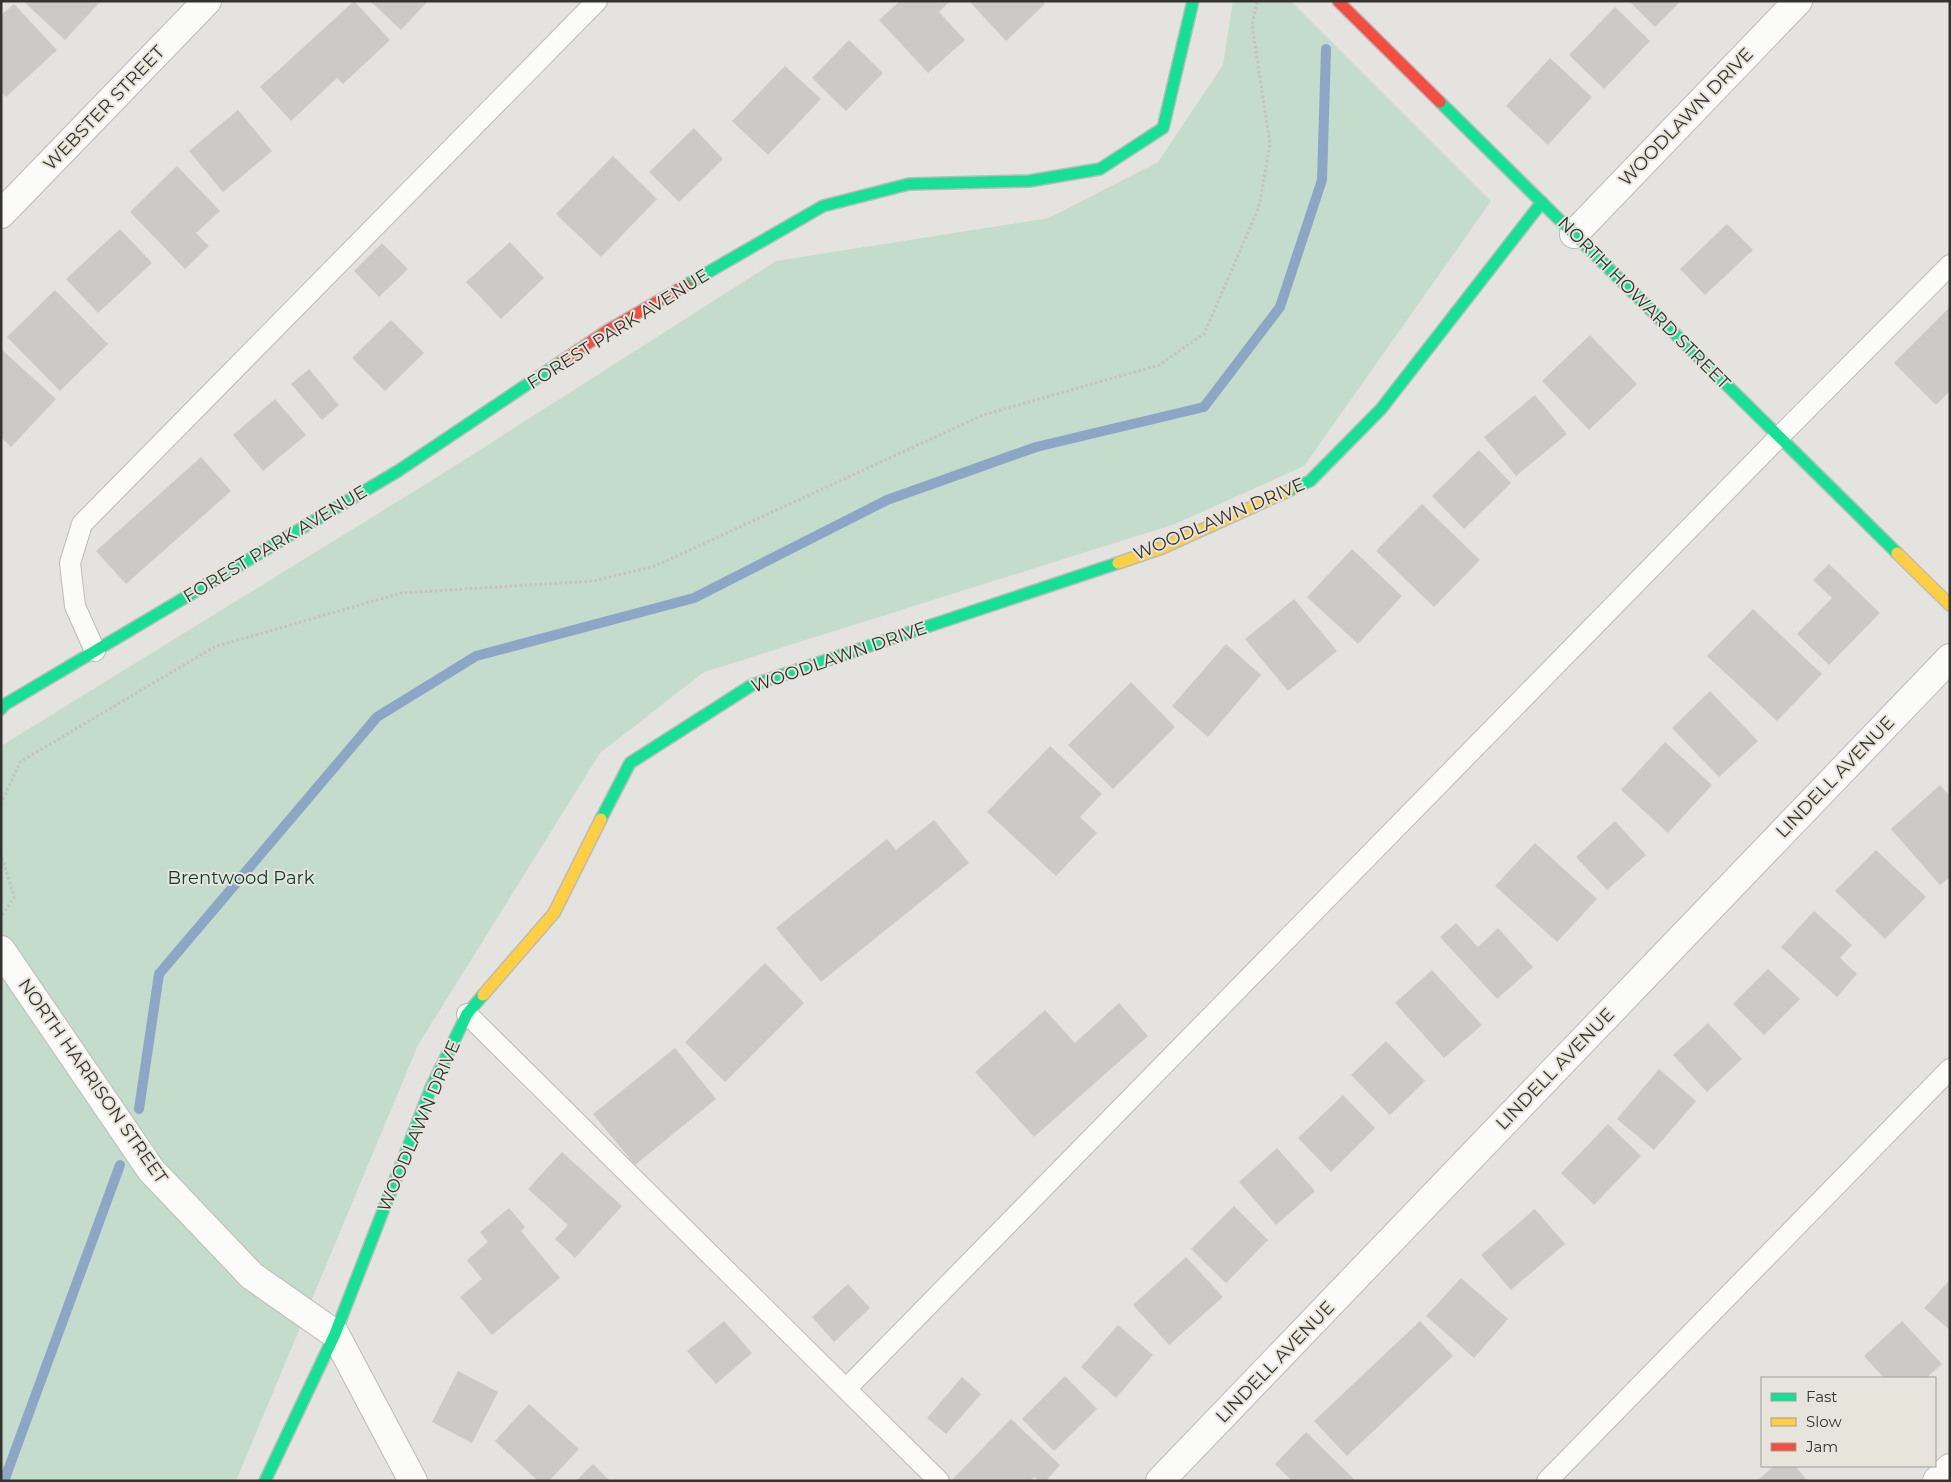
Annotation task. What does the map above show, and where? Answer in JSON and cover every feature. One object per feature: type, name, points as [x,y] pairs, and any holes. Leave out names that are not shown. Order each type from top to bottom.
[{"type":"street","name":"WEBSTER STREET","points":[[1,214],[207,1]]},
{"type":"street","name":"FOREST PARK AVENUE","points":[[1,709],[4,705],[398,471],[608,330],[824,206],[909,184],[1030,181],[1100,169],[1163,128],[1194,1]]},
{"type":"street","name":"NORTH HOWARD STREET","points":[[1338,1],[1950,605]]},
{"type":"street","name":"WOODLAWN DRIVE","points":[[1574,234],[1798,1]]},
{"type":"street","name":"WOODLAWN DRIVE","points":[[265,1481],[335,1334],[431,1088],[467,1014],[554,913],[630,763],[752,685],[1162,548],[1310,481],[1381,408],[1542,202]]},
{"type":"street","name":"LINDELL AVENUE","points":[[1160,1481],[1950,658]]},
{"type":"street","name":"NORTH HARRISON STREET","points":[[1,950],[151,1170],[252,1276],[335,1334],[413,1481]]},
{"type":"street","points":[[1937,1481],[1950,1468]]},
{"type":"lane","points":[[95,651],[75,606],[70,563],[82,524],[597,1]]},
{"type":"lane","points":[[846,1389],[1779,436],[1950,265]]},
{"type":"lane","points":[[467,1014],[939,1481]]},
{"type":"lane","points":[[1547,1481],[1950,1069]]},
{"type":"path","points":[[1,804],[20,762],[214,647],[401,593],[594,581],[655,566],[984,415],[1159,365],[1204,334],[1259,207],[1270,144],[1252,26],[1257,1]]},
{"type":"path","points":[[1,853],[14,898],[1,917]]},
{"type":"green space","name":"Brentwood Park","points":[[1233,1],[1291,1],[1491,201],[1304,466],[1175,524],[704,672],[600,753],[418,1045],[236,1481],[1,1481],[1,746],[439,476],[776,261],[1049,218],[1158,162],[1223,65]]},
{"type":"building","points":[[23,1],[101,1],[65,40]]},
{"type":"building","points":[[354,1],[390,40],[343,84],[337,78],[291,121],[260,87]]},
{"type":"building","points":[[370,1],[428,1],[401,30]]},
{"type":"building","points":[[900,1],[950,1],[939,12],[965,40],[928,73],[879,20]]},
{"type":"building","points":[[969,1],[1043,1],[1045,4],[1006,41]]},
{"type":"building","points":[[1629,1],[1681,1],[1655,27]]},
{"type":"building","points":[[14,4],[57,50],[6,97],[1,92],[1,15]]},
{"type":"building","points":[[1615,7],[1650,41],[1604,89],[1569,55]]},
{"type":"building","points":[[849,40],[883,73],[846,111],[812,78]]},
{"type":"building","points":[[1550,58],[1592,97],[1548,145],[1506,106]]},
{"type":"building","points":[[785,66],[821,99],[768,155],[732,121]]},
{"type":"building","points":[[238,110],[272,151],[223,192],[189,151]]},
{"type":"building","points":[[694,128],[723,159],[679,202],[649,172]]},
{"type":"building","points":[[613,156],[657,199],[601,257],[556,214]]},
{"type":"building","points":[[177,166],[220,211],[196,233],[209,246],[185,269],[130,212]]},
{"type":"building","points":[[1727,224],[1753,250],[1705,295],[1680,269]]},
{"type":"building","points":[[120,229],[152,263],[98,313],[66,279]]},
{"type":"building","points":[[510,242],[544,278],[501,319],[466,282]]},
{"type":"building","points":[[382,243],[408,269],[379,297],[354,271]]},
{"type":"building","points":[[55,290],[108,344],[60,391],[7,337]]},
{"type":"building","points":[[1950,307],[1950,391],[1936,405],[1894,363]]},
{"type":"building","points":[[391,320],[424,353],[385,391],[352,358]]},
{"type":"building","points":[[1590,335],[1637,384],[1589,430],[1542,381]]},
{"type":"building","points":[[1,349],[56,399],[11,447],[1,437]]},
{"type":"building","points":[[309,369],[339,405],[322,420],[291,384]]},
{"type":"building","points":[[1535,395],[1567,434],[1516,476],[1484,437]]},
{"type":"building","points":[[275,399],[306,435],[263,471],[233,435]]},
{"type":"building","points":[[1479,450],[1511,483],[1464,529],[1432,496]]},
{"type":"building","points":[[201,457],[231,491],[126,584],[96,551]]},
{"type":"building","points":[[1422,504],[1480,560],[1434,607],[1376,551]]},
{"type":"building","points":[[1352,549],[1402,596],[1358,644],[1307,597]]},
{"type":"building","points":[[1829,564],[1880,613],[1829,665],[1797,634],[1832,598],[1813,580]]},
{"type":"building","points":[[1294,599],[1337,651],[1288,691],[1245,639]]},
{"type":"building","points":[[1753,609],[1822,674],[1777,721],[1707,656]]},
{"type":"building","points":[[1226,644],[1261,675],[1208,737],[1172,706]]},
{"type":"building","points":[[1131,682],[1175,727],[1113,789],[1068,745]]},
{"type":"building","points":[[1710,691],[1758,741],[1719,777],[1672,728]]},
{"type":"building","points":[[1665,742],[1712,785],[1668,833],[1621,790]]},
{"type":"building","points":[[1050,746],[1102,794],[1080,817],[1097,833],[1056,876],[987,812]]},
{"type":"building","points":[[1940,785],[1950,796],[1950,877],[1940,885],[1891,829]]},
{"type":"building","points":[[934,820],[969,863],[821,982],[776,928],[887,839],[896,850]]},
{"type":"building","points":[[1615,821],[1646,855],[1607,890],[1576,857]]},
{"type":"building","points":[[1535,843],[1597,899],[1557,942],[1495,886]]},
{"type":"building","points":[[1876,850],[1926,897],[1885,939],[1835,891]]},
{"type":"building","points":[[1814,911],[1852,945],[1840,958],[1857,974],[1837,997],[1781,947]]},
{"type":"building","points":[[1456,923],[1478,947],[1498,928],[1533,967],[1497,999],[1440,937]]},
{"type":"building","points":[[765,963],[804,1003],[725,1082],[685,1042]]},
{"type":"building","points":[[1768,969],[1800,999],[1764,1035],[1733,1004]]},
{"type":"building","points":[[1432,970],[1482,1025],[1444,1058],[1395,1003]]},
{"type":"building","points":[[1119,1003],[1148,1036],[1034,1137],[975,1072],[1045,1010],[1075,1043]]},
{"type":"building","points":[[1708,1023],[1742,1059],[1707,1092],[1673,1055]]},
{"type":"building","points":[[1386,1041],[1425,1081],[1390,1115],[1351,1075]]},
{"type":"building","points":[[675,1048],[716,1099],[635,1165],[593,1114]]},
{"type":"building","points":[[1659,1069],[1696,1101],[1654,1150],[1617,1119]]},
{"type":"building","points":[[1343,1095],[1375,1128],[1331,1172],[1298,1138]]},
{"type":"building","points":[[1608,1124],[1641,1156],[1594,1205],[1561,1173]]},
{"type":"building","points":[[1277,1148],[1315,1191],[1276,1225],[1239,1182]]},
{"type":"building","points":[[562,1152],[622,1206],[575,1258],[555,1239],[568,1225],[528,1189]]},
{"type":"building","points":[[1234,1206],[1268,1240],[1226,1283],[1191,1249]]},
{"type":"building","points":[[509,1208],[525,1227],[521,1231],[560,1278],[492,1335],[460,1297],[482,1279],[467,1260],[488,1242],[480,1232]]},
{"type":"building","points":[[1535,1209],[1565,1244],[1511,1290],[1481,1255]]},
{"type":"building","points":[[1186,1257],[1223,1297],[1169,1345],[1133,1305]]},
{"type":"building","points":[[1461,1278],[1508,1319],[1474,1358],[1426,1316]]},
{"type":"building","points":[[1950,1280],[1950,1330],[1924,1308]]},
{"type":"building","points":[[848,1284],[870,1308],[834,1342],[812,1317]]},
{"type":"building","points":[[724,1321],[752,1353],[716,1384],[687,1351]]},
{"type":"building","points":[[1420,1321],[1453,1356],[1347,1456],[1314,1421]]},
{"type":"building","points":[[1902,1321],[1942,1364],[1927,1377],[1883,1377],[1864,1356]]},
{"type":"building","points":[[1118,1325],[1153,1355],[1116,1398],[1081,1367]]},
{"type":"building","points":[[458,1371],[498,1392],[472,1443],[432,1422]]},
{"type":"building","points":[[1065,1376],[1097,1409],[1054,1451],[1022,1419]]},
{"type":"building","points":[[962,1377],[981,1394],[946,1434],[927,1418]]},
{"type":"building","points":[[529,1404],[579,1449],[549,1481],[538,1481],[495,1441]]},
{"type":"building","points":[[1011,1419],[1060,1465],[1046,1481],[1039,1481],[1034,1477],[1030,1481],[951,1481]]},
{"type":"building","points":[[1306,1432],[1356,1481],[1292,1481],[1275,1464]]},
{"type":"building","points":[[593,1464],[610,1481],[576,1481]]},
{"type":"building","points":[[1773,1467],[1796,1467],[1808,1481],[1757,1481]]},
{"type":"waterway","points":[[139,1109],[159,974],[377,717],[476,656],[694,598],[887,500],[1036,447],[1204,407],[1280,307],[1322,180],[1326,49]]},
{"type":"waterway","points":[[4,1481],[120,1165]]},
{"type":"traffic: fast","points":[[686,285],[823,206],[909,184],[1029,181],[1100,169],[1163,128],[1193,1]]},
{"type":"traffic: fast","points":[[1440,102],[1897,553]]},
{"type":"traffic: fast","points":[[1288,491],[1310,481],[1381,409],[1542,202]]},
{"type":"traffic: fast","points":[[1,709],[4,705],[398,471],[562,361]]},
{"type":"traffic: fast","points":[[601,819],[630,763],[752,685],[1118,563]]},
{"type":"traffic: fast","points":[[265,1481],[335,1334],[431,1088],[467,1014],[483,995]]},
{"type":"traffic: slow","points":[[1118,563],[1162,548],[1288,491]]},
{"type":"traffic: slow","points":[[1897,553],[1950,605]]},
{"type":"traffic: slow","points":[[483,995],[554,913],[601,819]]},
{"type":"traffic: jam","points":[[1338,1],[1440,102]]},
{"type":"traffic: jam","points":[[562,361],[608,330],[686,285]]}]
